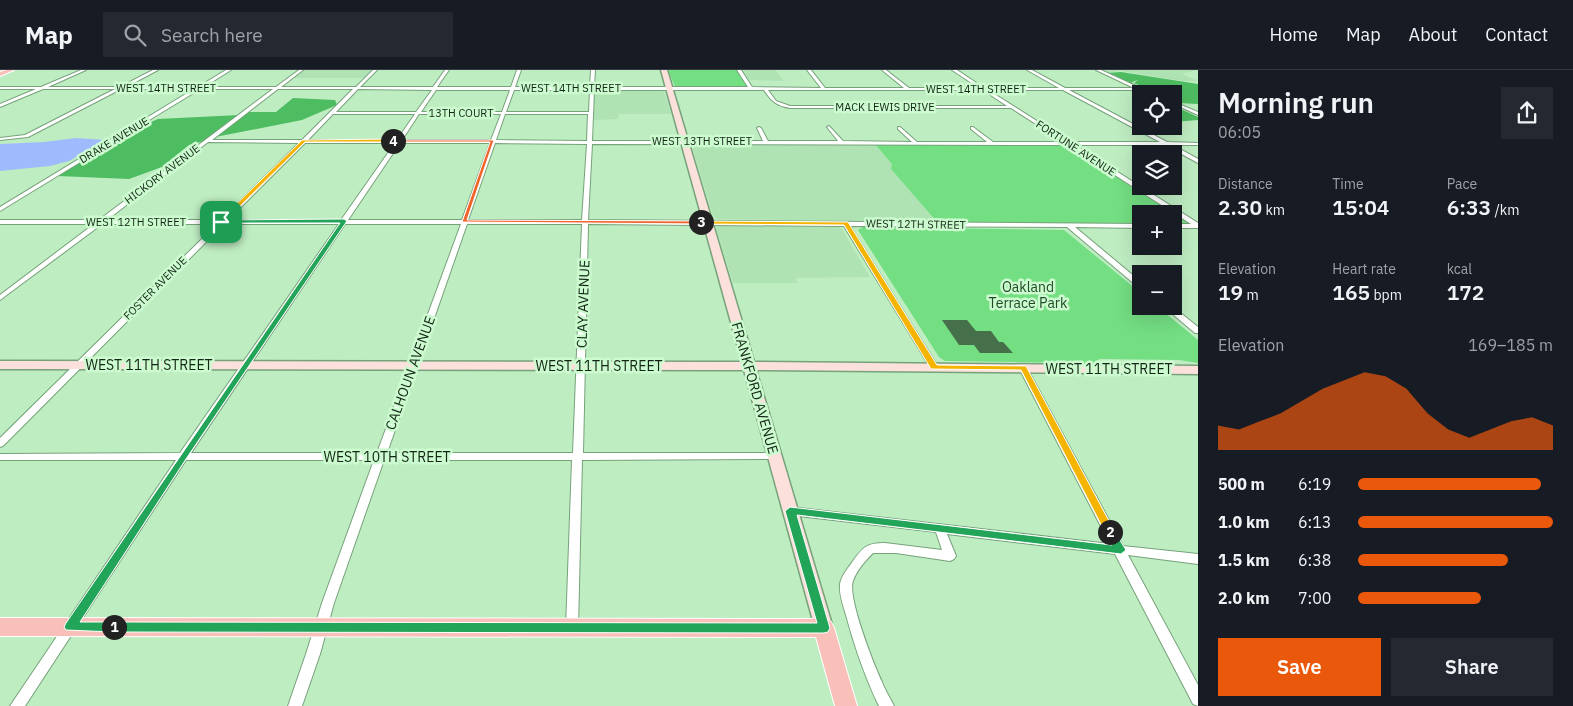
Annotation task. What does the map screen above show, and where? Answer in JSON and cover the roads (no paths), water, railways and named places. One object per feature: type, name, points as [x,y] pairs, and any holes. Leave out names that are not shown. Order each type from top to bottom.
[{"type":"main road","points":[[0,74],[11,70]]},
{"type":"main road","name":"FRANKFORD AVENUE","points":[[664,70],[846,706]]},
{"type":"main road","name":"WEST 11TH STREET","points":[[0,365],[748,366],[1198,370]]},
{"type":"main road","points":[[0,626],[824,628]]},
{"type":"street","points":[[0,106],[84,70]]},
{"type":"street","points":[[0,139],[20,138],[156,70]]},
{"type":"street","name":"DRAKE AVENUE","points":[[0,210],[229,70]]},
{"type":"street","name":"HICKORY AVENUE","points":[[0,298],[301,70]]},
{"type":"street","name":"FOSTER AVENUE","points":[[0,444],[375,70]]},
{"type":"street","points":[[17,706],[183,457],[447,70]]},
{"type":"street","name":"CALHOUN AVENUE","points":[[295,706],[380,457],[519,70]]},
{"type":"street","name":"CLAY AVENUE","points":[[572,628],[585,222],[593,70]]},
{"type":"street","points":[[739,70],[751,89]]},
{"type":"street","points":[[809,70],[824,89]]},
{"type":"street","points":[[884,70],[908,89]]},
{"type":"street","name":"FORTUNE AVENUE","points":[[954,70],[1198,226]]},
{"type":"street","points":[[1029,70],[1198,161]]},
{"type":"street","points":[[1098,70],[1132,85]]},
{"type":"street","name":"WEST 14TH STREET","points":[[0,88],[1132,89]]},
{"type":"street","name":"MACK LEWIS DRIVE","points":[[766,89],[772,101],[790,107],[1012,107]]},
{"type":"street","points":[[1182,107],[1198,114]]},
{"type":"street","name":"13TH COURT","points":[[332,113],[590,113]]},
{"type":"street","points":[[758,128],[766,142]]},
{"type":"street","points":[[829,128],[841,142]]},
{"type":"street","points":[[900,128],[915,142]]},
{"type":"street","points":[[973,128],[991,142]]},
{"type":"street","name":"WEST 13TH STREET","points":[[206,141],[1198,144]]},
{"type":"street","name":"WEST 12TH STREET","points":[[0,222],[464,221],[1132,226]]},
{"type":"street","points":[[846,223],[934,367]]},
{"type":"street","points":[[1068,225],[1132,278]]},
{"type":"street","points":[[1182,226],[1198,226]]},
{"type":"street","points":[[1179,315],[1198,331]]},
{"type":"street","points":[[1023,368],[1121,550],[1198,699]]},
{"type":"street","name":"WEST 10TH STREET","points":[[0,457],[774,456]]},
{"type":"street","points":[[790,511],[1198,559]]},
{"type":"street","points":[[887,706],[880,699],[869,668],[847,597],[846,582],[865,554],[874,548],[950,556],[940,529]]},
{"type":"water","points":[[76,138],[106,140],[69,161],[50,166],[0,171],[0,144]]},
{"type":"park label","name":"Oakland Terrace Park","points":[[1028,296]]}]
